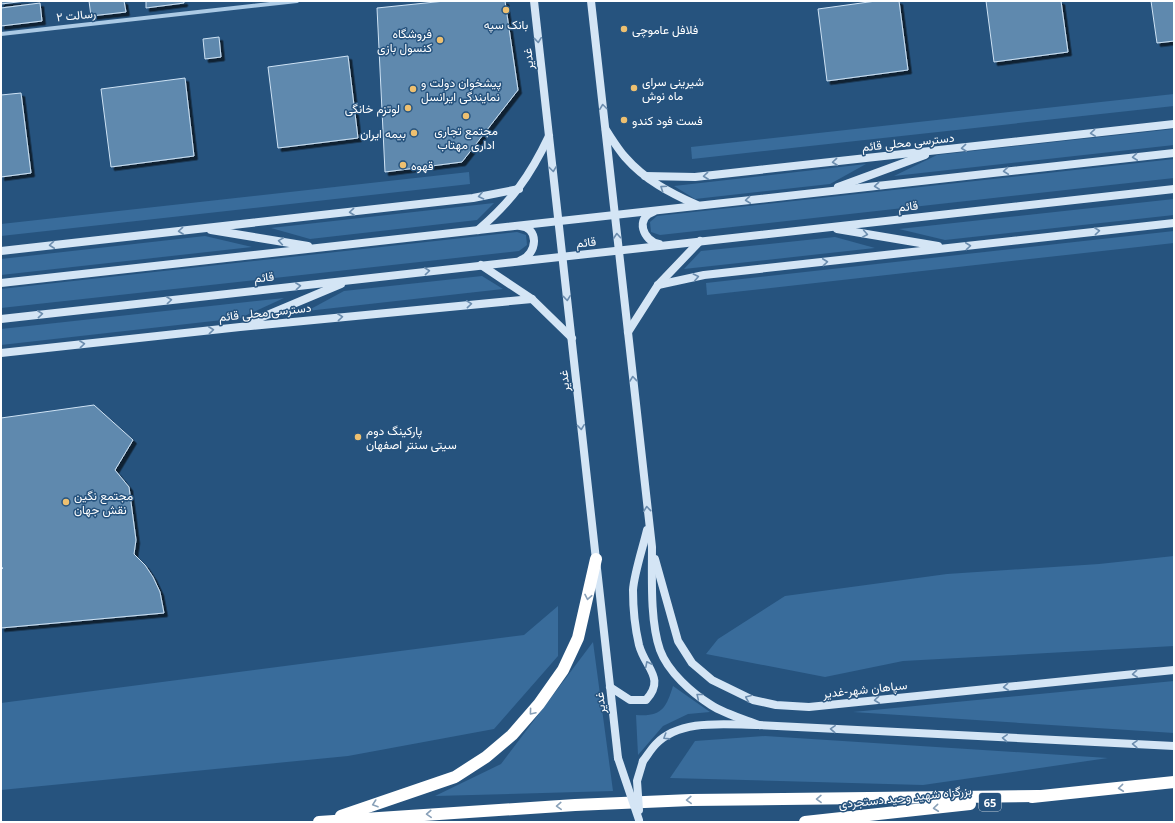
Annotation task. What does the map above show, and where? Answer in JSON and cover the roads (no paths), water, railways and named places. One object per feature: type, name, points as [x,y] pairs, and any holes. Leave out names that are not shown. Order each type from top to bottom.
[{"type":"highway","points":[[324,822],[455,777],[486,757],[512,735],[539,704],[555,681],[575,645],[586,610],[596,559]]},
{"type":"highway","name":"بزرگراه شهید وحید دستجردی","points":[[805,822],[1174,782]]},
{"type":"highway","points":[[319,822],[575,805],[691,800],[1040,796]]},
{"type":"main road","name":"غدیر","points":[[534,1],[560,221],[562,256],[618,758],[640,821]]},
{"type":"main road","points":[[591,1],[652,547],[652,590],[656,632],[660,650],[670,668],[684,683],[712,706],[759,725]]},
{"type":"main road","name":"دسترسی محلی قائم","points":[[645,176],[695,177],[1174,124]]},
{"type":"main road","points":[[605,129],[625,157],[645,176],[669,192],[697,205]]},
{"type":"main road","points":[[478,230],[500,211],[519,188],[535,165],[549,135]]},
{"type":"main road","points":[[824,191],[938,150]]},
{"type":"main road","name":"قائم","points":[[1,282],[1174,153]]},
{"type":"main road","points":[[1,250],[473,198],[519,188]]},
{"type":"main road","name":"قائم","points":[[1,319],[1174,189]]},
{"type":"main road","points":[[662,209],[647,215],[642,224],[646,237],[651,242],[665,245]]},
{"type":"main road","points":[[658,285],[704,275],[1174,223]]},
{"type":"main road","points":[[514,226],[527,227],[531,231],[534,243],[529,255],[516,262]]},
{"type":"main road","points":[[827,227],[948,248]]},
{"type":"main road","points":[[200,228],[319,247]]},
{"type":"main road","points":[[628,332],[658,285],[700,241]]},
{"type":"main road","points":[[481,265],[532,299],[572,338]]},
{"type":"main road","points":[[240,326],[350,280]]},
{"type":"main road","name":"دسترسی محلی قائم","points":[[1,353],[240,326],[532,299]]},
{"type":"main road","points":[[610,686],[630,700],[646,700],[653,692],[655,678],[639,647],[635,626],[633,589],[649,524]]},
{"type":"main road","name":"سپاهان شهر-غدیر","points":[[652,547],[678,641],[692,664],[712,680],[753,700],[776,705],[809,707],[1174,670]]},
{"type":"main road","points":[[640,821],[637,781],[643,761],[657,743],[678,730],[704,725],[759,725],[1174,746]]},
{"type":"street","name":"رسالت ۲","points":[[1,34],[297,1]]},
{"type":"place","name":"بانک سپه","points":[[506,10]]},
{"type":"place","name":"فلافل عاموچی","points":[[624,29]]},
{"type":"place","name":"فروشگاه کنسول بازی","points":[[440,40]]},
{"type":"place","name":"شیرینی سرای ماه نوش","points":[[634,88]]},
{"type":"place","name":"پیشخوان دولت و نمایندگی ایرانسل","points":[[413,89]]},
{"type":"place","name":"لوتزم خانگی","points":[[408,108]]},
{"type":"place","name":"مجتمع تجاری اداری مهتاب","points":[[466,116]]},
{"type":"place","name":"فست فود کندو","points":[[624,120]]},
{"type":"place","name":"بیمه ایران","points":[[414,133]]},
{"type":"place","name":"قهوه","points":[[403,165]]},
{"type":"place","name":"پارکینگ دوم سیتی سنتر اصفهان","points":[[358,437]]},
{"type":"place","name":"مجتمع نگین نقش جهان","points":[[66,502]]}]
